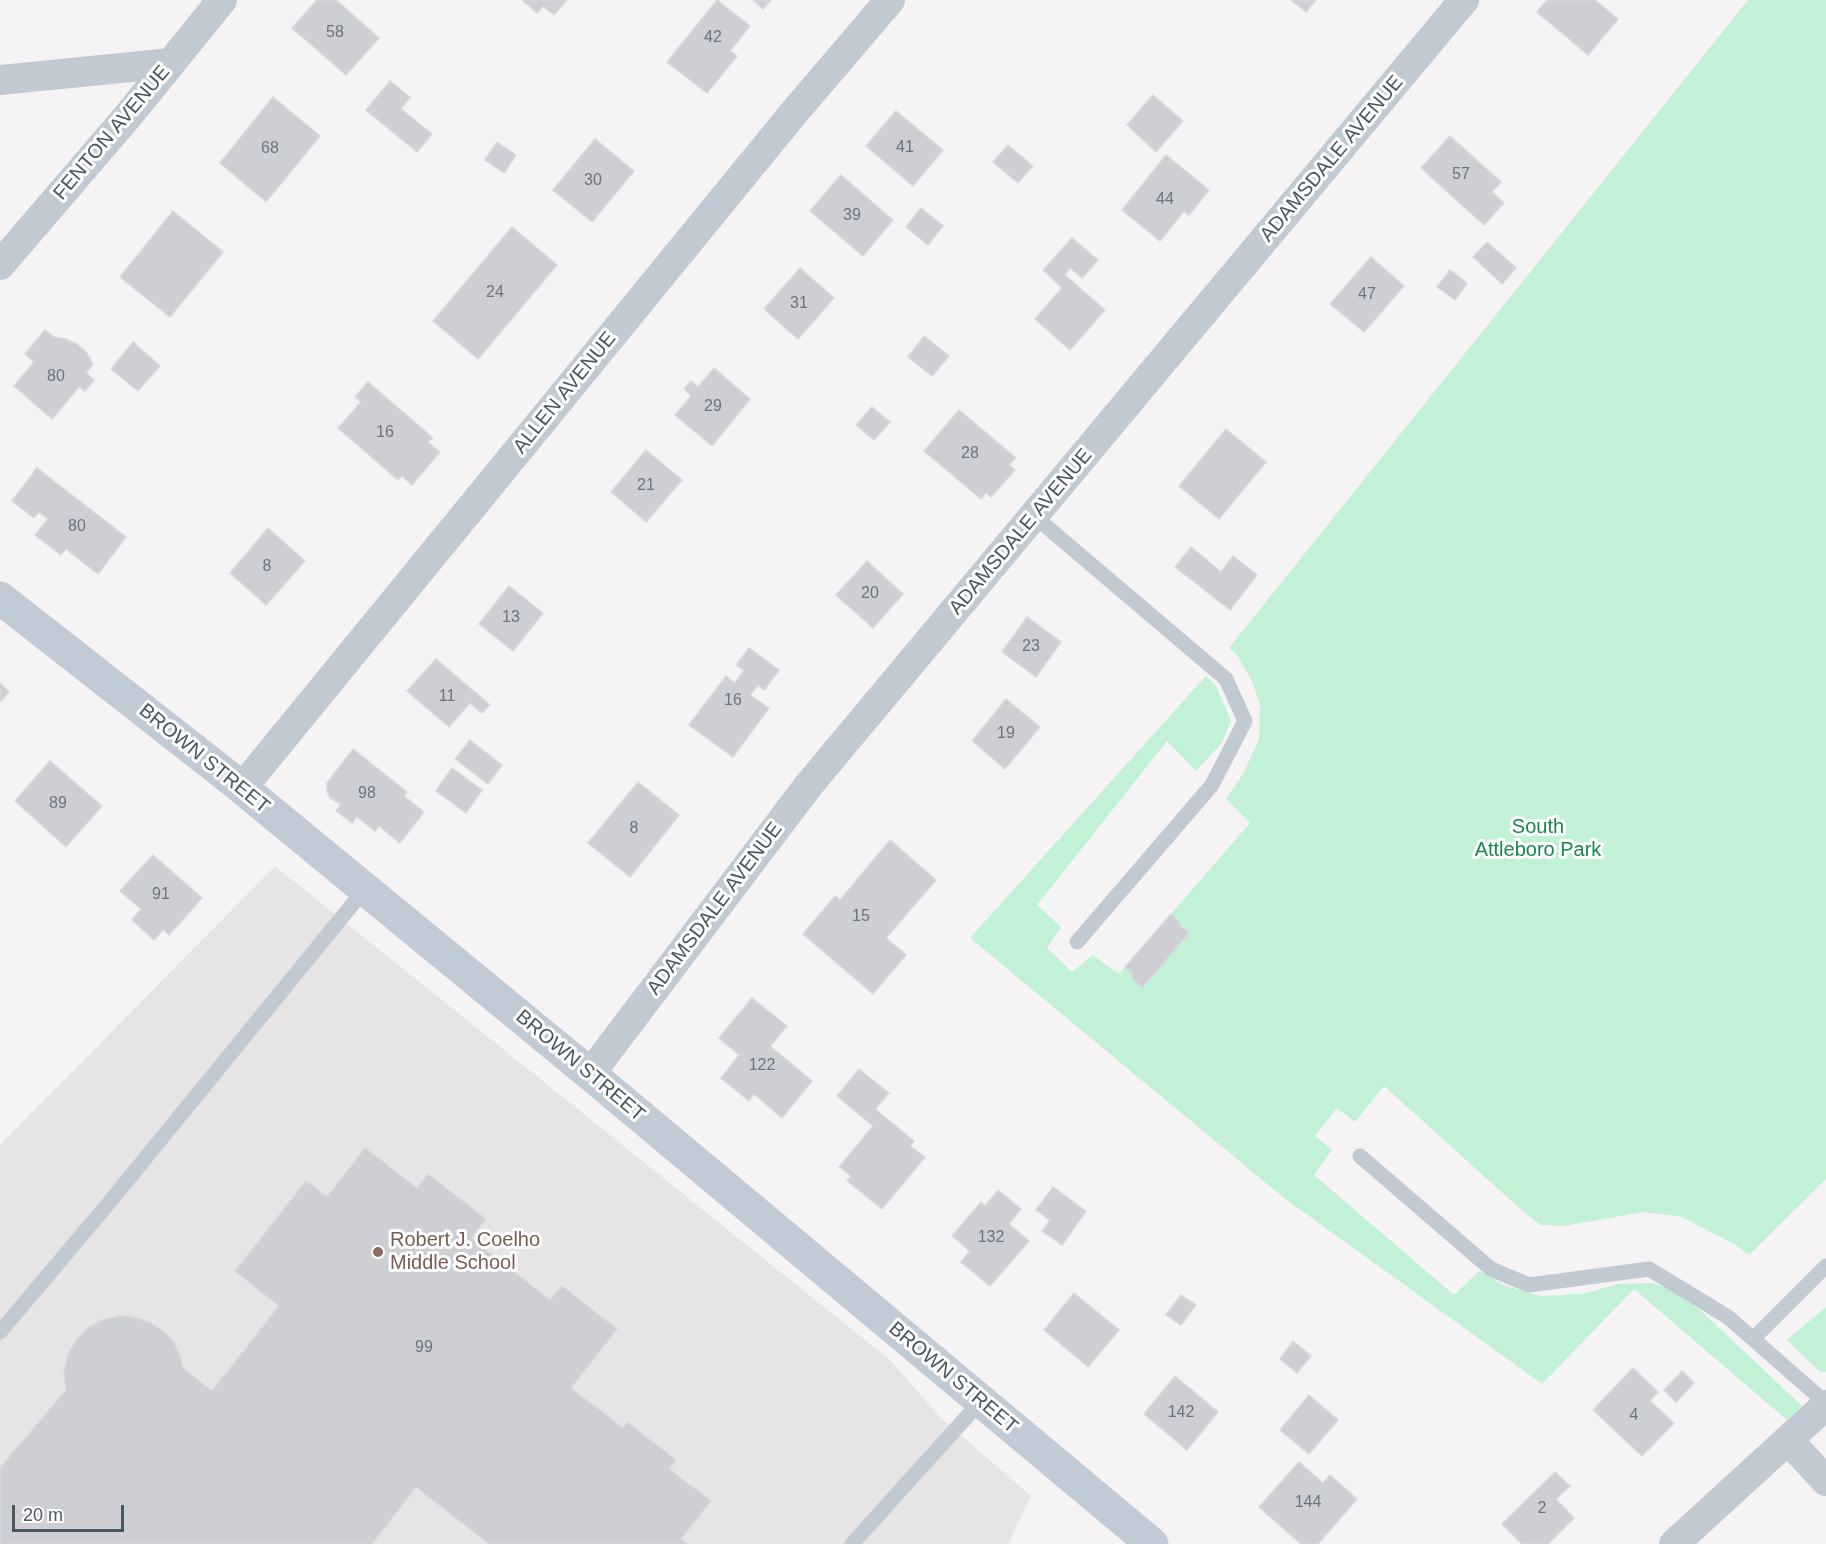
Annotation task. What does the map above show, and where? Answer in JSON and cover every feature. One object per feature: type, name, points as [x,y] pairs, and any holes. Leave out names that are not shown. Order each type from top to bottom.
[{"type":"street","name":"FENTON AVENUE","points":[[0,265],[222,0]]},
{"type":"street","name":"ALLEN AVENUE","points":[[242,788],[792,115],[890,0]]},
{"type":"street","name":"ADAMSDALE AVENUE","points":[[590,1074],[808,786],[1464,0]]},
{"type":"street","points":[[0,80],[171,63]]},
{"type":"street","name":"BROWN STREET","points":[[0,598],[242,788],[365,889],[1152,1544]]},
{"type":"street","points":[[1674,1544],[1789,1441],[1826,1404]]},
{"type":"street","points":[[1789,1441],[1826,1480]]},
{"type":"lane","points":[[1034,516],[1226,679],[1245,721],[1212,785],[1077,942]]},
{"type":"lane","points":[[0,1332],[365,889]]},
{"type":"lane","points":[[1360,1156],[1491,1269],[1529,1285],[1649,1269],[1728,1317],[1826,1404]]},
{"type":"lane","points":[[1753,1339],[1826,1266]]},
{"type":"lane","points":[[852,1544],[981,1401]]},
{"type":"shaded area","name":"Robert J. Coelho Middle School","points":[[275,866],[890,1360],[941,1418],[1031,1496],[1008,1544],[0,1544],[0,1145]]},
{"type":"green space","name":"South Attleboro Park","points":[[1748,0],[1826,0],[1826,1179],[1749,1255],[1736,1245],[1682,1217],[1644,1212],[1564,1226],[1541,1225],[1384,1086],[1355,1122],[1337,1108],[1315,1136],[1332,1150],[1314,1175],[1454,1295],[1479,1271],[1506,1286],[1541,1296],[1583,1294],[1618,1284],[1652,1283],[1675,1291],[1701,1311],[1802,1406],[1787,1420],[1634,1289],[1542,1384],[1284,1198],[970,938],[1206,676],[1216,686],[1231,721],[1221,744],[1196,771],[1167,741],[1037,905],[1061,927],[1047,948],[1072,972],[1093,955],[1119,974],[1250,823],[1226,799],[1243,774],[1259,739],[1260,704],[1251,679],[1237,655],[1229,648]]},
{"type":"green space","points":[[1826,1307],[1826,1372],[1820,1372],[1787,1340]]},
{"type":"building","points":[[317,0],[336,0],[379,38],[346,75],[292,28]]},
{"type":"building","points":[[522,0],[567,0],[554,15],[543,6],[537,13]]},
{"type":"building","points":[[717,0],[750,26],[730,51],[737,56],[707,93],[667,62]]},
{"type":"building","points":[[753,0],[771,0],[763,9]]},
{"type":"building","points":[[1291,0],[1316,0],[1306,12]]},
{"type":"building","points":[[1547,0],[1595,0],[1618,19],[1588,55],[1537,12]]},
{"type":"building","points":[[390,81],[410,97],[401,109],[432,134],[417,152],[366,110]]},
{"type":"building","points":[[1153,95],[1183,121],[1156,152],[1127,125]]},
{"type":"building","points":[[273,97],[320,136],[266,202],[220,163]]},
{"type":"building","points":[[896,111],[943,150],[913,186],[866,146]]},
{"type":"building","points":[[1450,136],[1501,182],[1492,192],[1504,203],[1484,225],[1421,168]]},
{"type":"building","points":[[595,139],[634,171],[592,222],[553,190]]},
{"type":"building","points":[[497,142],[516,155],[504,173],[485,160]]},
{"type":"building","points":[[1008,145],[1033,166],[1018,183],[993,162]]},
{"type":"building","points":[[1166,155],[1209,190],[1189,215],[1184,211],[1160,241],[1122,210]]},
{"type":"building","points":[[841,175],[893,220],[863,256],[810,211]]},
{"type":"building","points":[[921,208],[943,226],[928,245],[906,227]]},
{"type":"building","points":[[173,211],[223,252],[170,317],[120,277]]},
{"type":"building","points":[[512,227],[557,265],[478,359],[433,321]]},
{"type":"building","points":[[1072,238],[1098,260],[1082,278],[1070,268],[1065,275],[1105,310],[1070,350],[1035,319],[1062,288],[1043,270]]},
{"type":"building","points":[[1487,242],[1516,268],[1502,284],[1473,257]]},
{"type":"building","points":[[1371,257],[1404,286],[1364,332],[1330,304]]},
{"type":"building","points":[[800,268],[834,298],[798,339],[764,309]]},
{"type":"building","points":[[1450,270],[1467,283],[1455,300],[1437,287]]},
{"type":"building","points":[[45,330],[54,337],[77,344],[86,352],[93,364],[86,373],[94,380],[85,391],[79,387],[52,419],[14,386],[34,362],[25,354]]},
{"type":"building","points":[[924,336],[949,356],[932,376],[908,357]]},
{"type":"building","points":[[133,342],[160,366],[138,391],[111,369]]},
{"type":"building","points":[[714,368],[750,399],[712,446],[675,415],[691,396],[684,389],[691,381],[698,387]]},
{"type":"building","points":[[368,382],[433,438],[428,442],[440,452],[412,485],[402,476],[398,480],[338,428],[361,402],[355,397]]},
{"type":"building","points":[[872,407],[890,422],[874,440],[856,425]]},
{"type":"building","points":[[959,410],[1016,458],[1009,465],[1015,470],[991,497],[986,493],[981,499],[924,451]]},
{"type":"building","points":[[1226,429],[1266,462],[1219,519],[1179,486]]},
{"type":"building","points":[[646,450],[682,480],[646,522],[611,492]]},
{"type":"building","points":[[37,468],[126,537],[98,574],[66,549],[61,555],[35,535],[48,519],[39,512],[34,518],[12,501]]},
{"type":"building","points":[[268,528],[305,561],[266,605],[230,573]]},
{"type":"building","points":[[1191,547],[1221,572],[1233,556],[1257,575],[1230,610],[1175,567]]},
{"type":"building","points":[[867,561],[903,594],[873,628],[836,595]]},
{"type":"building","points":[[509,586],[543,613],[513,651],[479,624]]},
{"type":"building","points":[[1027,617],[1061,642],[1036,677],[1002,652]]},
{"type":"building","points":[[749,648],[779,670],[764,690],[758,685],[750,695],[769,708],[733,757],[689,725],[726,676],[735,683],[744,670],[736,665]]},
{"type":"building","points":[[436,659],[490,705],[482,713],[470,703],[449,727],[407,691]]},
{"type":"building","points":[[0,683],[9,692],[0,702]]},
{"type":"building","points":[[1006,699],[1040,727],[1005,769],[972,741]]},
{"type":"building","points":[[470,740],[502,765],[488,784],[455,759]]},
{"type":"building","points":[[353,749],[407,792],[404,796],[424,812],[400,843],[379,826],[375,831],[357,817],[352,823],[336,811],[341,804],[330,798],[327,783]]},
{"type":"building","points":[[50,761],[102,806],[66,847],[15,801]]},
{"type":"building","points":[[452,768],[482,790],[466,813],[436,791]]},
{"type":"building","points":[[638,782],[679,815],[630,877],[588,843]]},
{"type":"building","points":[[890,840],[936,880],[886,938],[906,955],[873,994],[803,934],[835,896],[840,900]]},
{"type":"building","points":[[153,855],[202,898],[169,935],[163,930],[154,940],[132,920],[141,909],[120,891]]},
{"type":"building","points":[[1171,914],[1189,933],[1142,988],[1125,967]]},
{"type":"building","points":[[752,998],[787,1026],[770,1046],[812,1081],[782,1118],[754,1094],[749,1101],[721,1078],[739,1055],[719,1038]]},
{"type":"building","points":[[859,1069],[889,1093],[875,1109],[914,1141],[910,1146],[925,1157],[882,1209],[847,1181],[851,1176],[839,1167],[873,1126],[837,1096]]},
{"type":"building","points":[[365,1148],[417,1188],[428,1174],[486,1219],[471,1238],[550,1300],[562,1286],[617,1329],[571,1388],[623,1428],[627,1422],[676,1460],[669,1469],[711,1501],[681,1539],[687,1544],[489,1544],[416,1487],[372,1544],[0,1544],[0,1468],[66,1390],[64,1372],[68,1354],[78,1338],[101,1320],[119,1316],[133,1317],[151,1323],[173,1341],[183,1368],[212,1391],[279,1306],[235,1271],[306,1181],[327,1197]]},
{"type":"building","points":[[1053,1187],[1086,1211],[1062,1245],[1042,1231],[1050,1220],[1036,1210]]},
{"type":"building","points":[[998,1190],[1021,1209],[1009,1224],[1029,1241],[990,1286],[961,1262],[970,1251],[952,1236],[981,1202],[985,1206]]},
{"type":"building","points":[[1074,1293],[1119,1330],[1088,1367],[1044,1330]]},
{"type":"building","points":[[1181,1295],[1196,1305],[1181,1325],[1166,1315]]},
{"type":"building","points":[[1293,1341],[1311,1356],[1297,1373],[1280,1359]]},
{"type":"building","points":[[1633,1368],[1658,1392],[1650,1401],[1674,1423],[1642,1456],[1593,1410]]},
{"type":"building","points":[[1682,1371],[1694,1383],[1676,1402],[1664,1390]]},
{"type":"building","points":[[1175,1376],[1218,1412],[1187,1450],[1144,1414]]},
{"type":"building","points":[[1309,1395],[1338,1420],[1309,1454],[1280,1430]]},
{"type":"building","points":[[1299,1462],[1323,1483],[1330,1475],[1357,1499],[1318,1544],[1301,1544],[1259,1507]]},
{"type":"building","points":[[1555,1472],[1570,1486],[1556,1499],[1574,1518],[1548,1544],[1522,1544],[1502,1524]]},
{"type":"place","name":"Robert J. Coelho Middle School","points":[[378,1252]]}]
